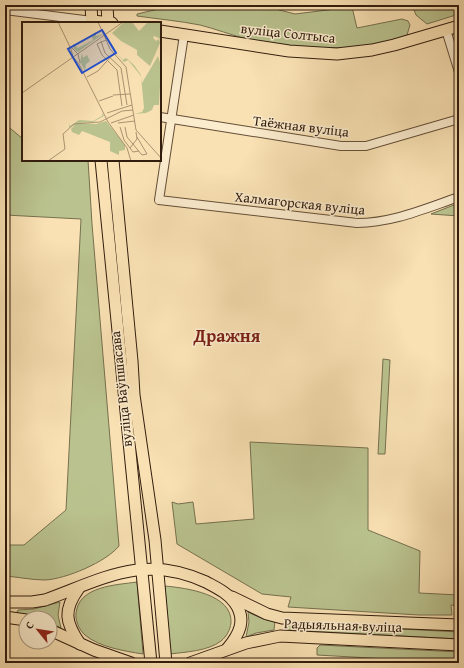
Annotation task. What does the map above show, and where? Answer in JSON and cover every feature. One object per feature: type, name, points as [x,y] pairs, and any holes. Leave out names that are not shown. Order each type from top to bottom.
[{"type":"main road","points":[[91,5],[92,22]]},
{"type":"main road","points":[[107,5],[109,22]]},
{"type":"main road","name":"вуліца Солтыса","points":[[161,31],[289,50],[337,54],[372,50],[394,45],[459,26]]},
{"type":"main road","name":"вуліца Ваўпшасава","points":[[101,161],[151,663]]},
{"type":"main road","name":"вуліца Ваўпшасава","points":[[113,161],[134,395],[149,490],[155,540],[166,663]]},
{"type":"main road","name":"Радыяльная вуліца","points":[[79,588],[124,572],[157,568],[178,571],[191,576],[216,587],[231,597],[267,614],[282,618],[459,625]]},
{"type":"main road","points":[[5,602],[26,603],[45,600],[79,588]]},
{"type":"main road","points":[[79,588],[71,599],[68,607],[68,618],[71,630],[80,644]]},
{"type":"main road","points":[[227,649],[236,639],[242,622],[239,609],[231,597]]},
{"type":"main road","points":[[5,617],[18,619]]},
{"type":"main road","points":[[58,634],[80,644],[131,663]]},
{"type":"main road","name":"Радыяльная вуліца","points":[[190,663],[246,643],[280,636],[459,645]]},
{"type":"street","points":[[5,10],[92,22]]},
{"type":"street","points":[[446,30],[459,72]]},
{"type":"street","points":[[172,120],[184,35]]},
{"type":"street","name":"Таёжная вуліца","points":[[161,117],[340,146],[366,146],[459,118]]},
{"type":"street","name":"Халмагорская вуліца","points":[[172,120],[159,200],[357,223],[371,223],[401,217],[459,197]]},
{"type":"green space","points":[[176,5],[260,5],[295,14],[352,7],[357,28],[402,19],[408,21],[410,25],[407,35],[390,41],[371,45],[328,48],[265,42],[241,37],[200,25],[137,16],[137,14]]},
{"type":"green space","points":[[412,5],[459,5],[459,14],[427,24],[416,15]]},
{"type":"green space","points":[[5,124],[22,138],[22,161],[88,161],[119,546],[95,564],[64,577],[54,579],[35,580],[5,576],[5,545],[24,545],[66,510],[81,219],[5,215]]},
{"type":"green space","points":[[459,203],[459,216],[431,214]]},
{"type":"green space","points":[[383,359],[390,360],[385,454],[378,454]]},
{"type":"green space","points":[[250,442],[368,448],[368,530],[420,551],[419,593],[459,595],[459,606],[451,605],[452,615],[419,615],[288,607],[291,597],[262,594],[177,544],[172,502],[178,504],[193,502],[196,524],[254,519]]},
{"type":"green space","points":[[137,582],[143,654],[120,650],[97,643],[83,633],[78,625],[76,613],[79,604],[84,597],[100,588]]},
{"type":"green space","points":[[165,586],[196,591],[217,599],[230,613],[231,623],[225,637],[210,647],[190,652],[170,654]]},
{"type":"green space","points":[[60,602],[58,615],[58,610],[18,610],[34,609]]},
{"type":"green space","points":[[248,612],[263,619],[275,621],[274,630],[256,633],[246,637],[249,622]]},
{"type":"green space","points":[[58,615],[61,628],[58,627]]},
{"type":"green space","points":[[286,623],[459,632],[459,639],[285,630]]},
{"type":"green space","points":[[320,645],[459,652],[459,663],[317,655],[317,648]]},
{"type":"district","name":"Дражня","points":[[227,335]]}]
